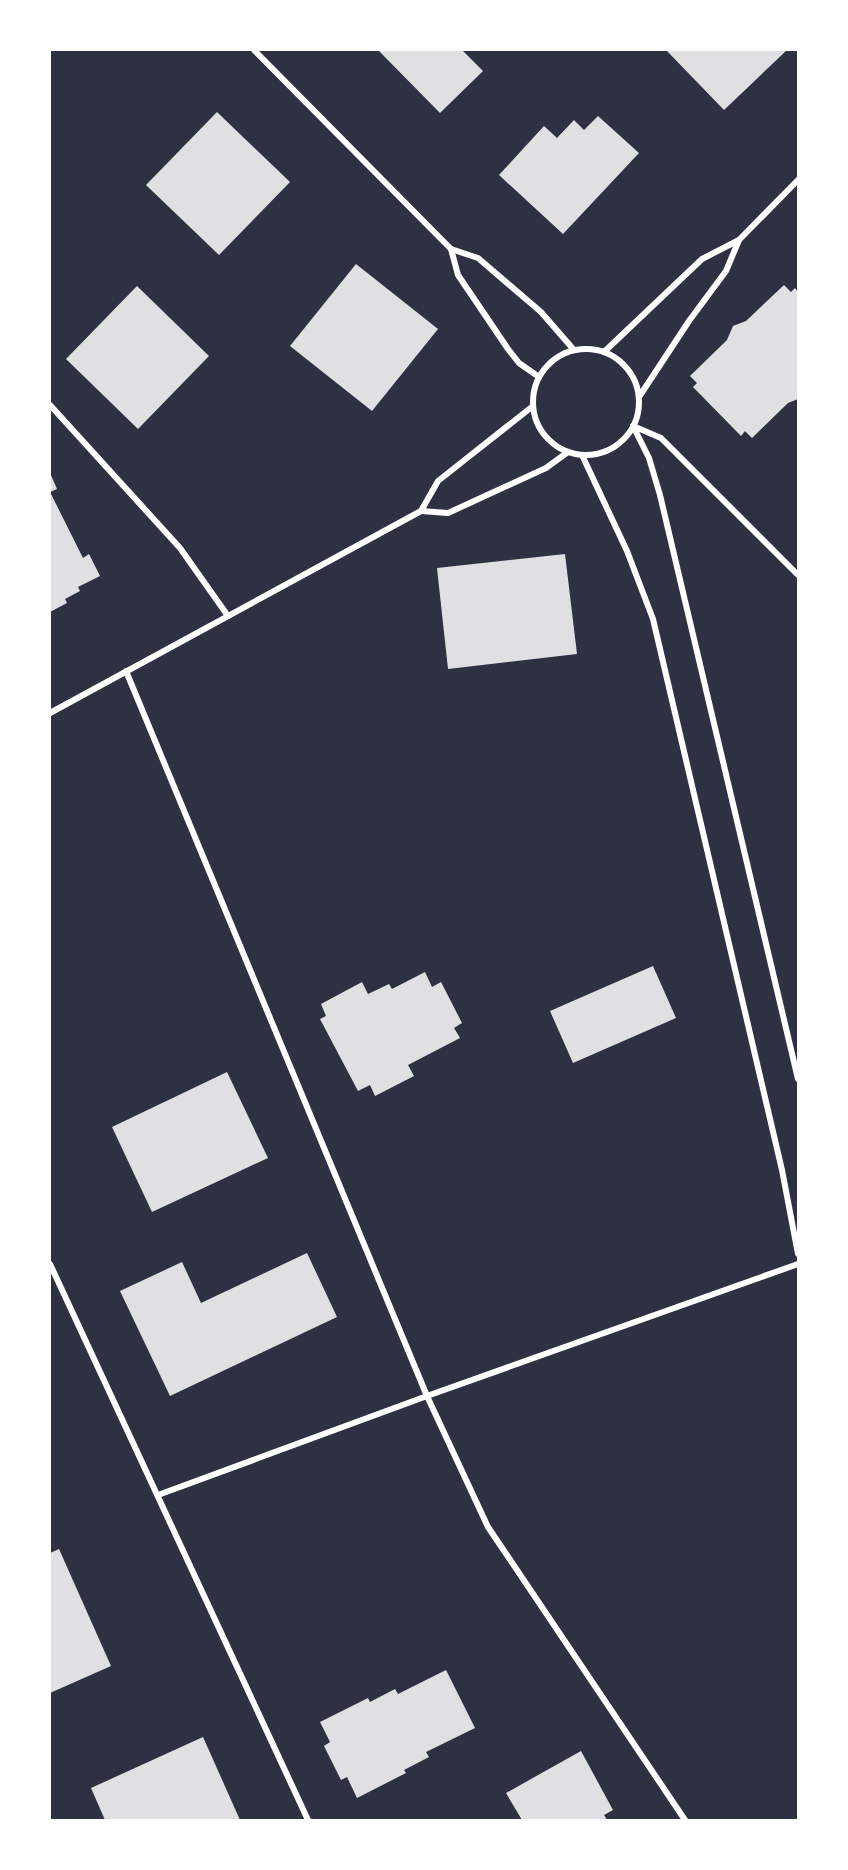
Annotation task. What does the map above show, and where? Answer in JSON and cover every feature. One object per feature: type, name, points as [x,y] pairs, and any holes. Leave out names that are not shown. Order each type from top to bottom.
[{"type":"street","points":[[254,50],[451,249],[478,258],[541,312],[574,350]]},
{"type":"street","points":[[604,352],[702,259],[740,240],[798,180]]},
{"type":"street","points":[[639,397],[689,321],[726,271],[740,240]]},
{"type":"street","points":[[451,249],[458,274],[508,349],[519,363],[538,377]]},
{"type":"street","points":[[589,349],[604,352],[617,359],[628,369],[635,382],[639,397],[638,412],[633,426],[624,439],[598,454],[582,455],[568,452],[554,445],[543,434],[536,421],[533,391],[538,377],[559,356],[574,350],[589,349]]},
{"type":"street","points":[[50,405],[180,548],[228,616]]},
{"type":"street","points":[[50,713],[421,511],[438,481],[533,406]]},
{"type":"street","points":[[633,426],[661,438],[798,575]]},
{"type":"street","points":[[633,426],[649,458],[660,495],[798,1079]]},
{"type":"street","points":[[421,511],[448,513],[546,468],[568,452]]},
{"type":"street","points":[[582,455],[627,552],[653,619],[782,1170],[798,1254]]},
{"type":"street","points":[[126,671],[427,1396],[488,1527],[685,1821]]},
{"type":"street","points":[[50,1264],[308,1821]]},
{"type":"street","points":[[158,1495],[798,1264]]},
{"type":"building","points":[[378,50],[462,50],[483,71],[440,113]]},
{"type":"building","points":[[666,50],[787,50],[724,110]]},
{"type":"building","points":[[217,112],[290,182],[219,255],[146,185]]},
{"type":"building","points":[[598,116],[639,153],[563,234],[499,175],[544,126],[557,138],[574,120],[584,130]]},
{"type":"building","points":[[356,264],[438,329],[372,411],[290,346]]},
{"type":"building","points":[[784,285],[791,292],[795,288],[798,292],[798,399],[788,403],[752,438],[745,431],[741,436],[693,387],[697,383],[690,376],[727,340],[733,326],[746,321]]},
{"type":"building","points":[[137,286],[209,356],[138,429],[66,359]]},
{"type":"building","points":[[50,473],[57,489],[50,492]]},
{"type":"building","points":[[50,492],[83,558],[89,554],[100,576],[78,587],[80,591],[65,599],[67,603],[50,612]]},
{"type":"building","points":[[565,554],[577,654],[448,669],[437,568]]},
{"type":"building","points":[[653,966],[676,1018],[573,1063],[550,1011]]},
{"type":"building","points":[[425,972],[432,987],[441,982],[462,1023],[454,1028],[460,1038],[408,1065],[414,1076],[375,1096],[370,1085],[358,1091],[320,1019],[326,1016],[321,1004],[362,982],[368,994],[389,984],[392,989]]},
{"type":"building","points":[[227,1072],[268,1158],[152,1212],[112,1127]]},
{"type":"building","points":[[307,1253],[337,1317],[170,1396],[120,1291],[182,1262],[201,1303]]},
{"type":"building","points":[[59,1549],[111,1666],[50,1693],[50,1553]]},
{"type":"building","points":[[446,1670],[475,1728],[426,1752],[429,1757],[404,1770],[406,1773],[357,1798],[347,1777],[341,1780],[324,1746],[330,1742],[320,1722],[368,1698],[370,1702],[395,1689],[398,1694]]},
{"type":"building","points":[[203,1737],[240,1820],[105,1820],[91,1788]]},
{"type":"building","points":[[581,1751],[613,1810],[604,1815],[607,1820],[522,1820],[506,1793]]}]
